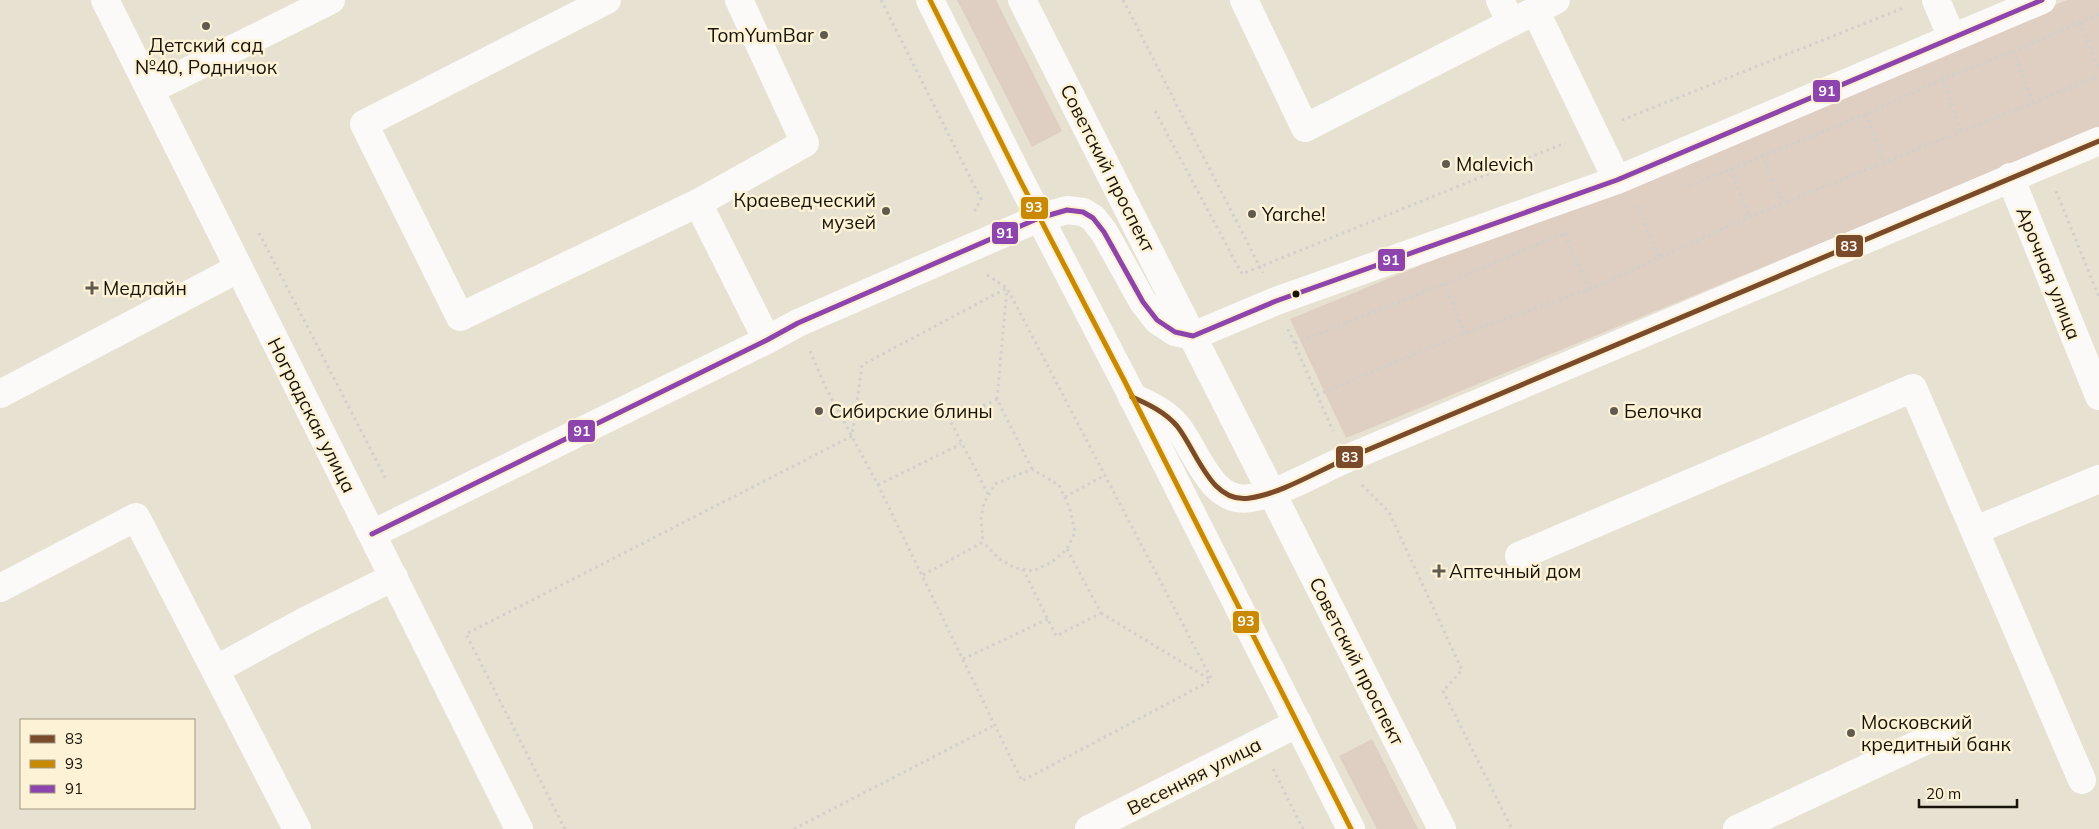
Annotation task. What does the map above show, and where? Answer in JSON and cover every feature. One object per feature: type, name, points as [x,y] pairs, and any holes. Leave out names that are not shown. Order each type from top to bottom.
[{"type":"street","name":"Ноградская улица","points":[[105,0],[519,829]]},
{"type":"street","points":[[150,90],[332,0]]},
{"type":"street","points":[[607,0],[364,124],[460,318],[698,203],[805,143],[739,0]]},
{"type":"street","points":[[930,0],[1039,218],[1351,829]]},
{"type":"street","name":"Советский проспект","points":[[1022,0],[1442,829]]},
{"type":"street","points":[[1244,0],[1305,128],[1505,11],[1546,5],[1617,180]]},
{"type":"street","points":[[1936,0],[1952,38]]},
{"type":"street","points":[[1193,336],[1276,301],[1617,180],[2042,0]]},
{"type":"street","points":[[1132,397],[1156,408],[1175,424],[1193,449],[1211,481],[1220,491],[1234,499],[1250,499],[1272,492],[1346,458],[2099,141]]},
{"type":"street","name":"Арочная улица","points":[[2010,177],[2099,396]]},
{"type":"street","points":[[698,203],[767,340]]},
{"type":"street","name":"Советский проспект","points":[[1039,218],[1067,210],[1083,212],[1093,218],[1104,232],[1139,296],[1157,320],[1175,332],[1193,336]]},
{"type":"street","points":[[372,534],[798,323],[1039,218]]},
{"type":"street","points":[[0,394],[239,268]]},
{"type":"street","points":[[1518,556],[1913,388],[1976,530],[2082,780]]},
{"type":"street","points":[[1976,530],[2099,479]]},
{"type":"street","points":[[0,588],[136,518],[297,829]]},
{"type":"street","points":[[215,670],[307,620],[394,577]]},
{"type":"street","name":"Весенняя улица","points":[[1089,829],[1298,723]]},
{"type":"street","points":[[1737,829],[1942,733]]},
{"type":"path","points":[[881,0],[981,199],[971,216]]},
{"type":"path","points":[[1123,0],[1260,265],[1242,274],[1155,111]]},
{"type":"path","points":[[2080,22],[2099,70]]},
{"type":"path","points":[[2014,51],[2033,103]]},
{"type":"path","points":[[1317,395],[1465,333],[1590,289],[1783,202],[1884,164],[2099,76]]},
{"type":"path","points":[[1943,79],[1961,132]]},
{"type":"path","points":[[1866,114],[1884,164]]},
{"type":"path","points":[[1762,155],[1783,202]]},
{"type":"path","points":[[1730,169],[1749,217]]},
{"type":"path","points":[[2055,189],[2099,297]]},
{"type":"path","points":[[1637,206],[1660,256]]},
{"type":"path","points":[[255,226],[386,479]]},
{"type":"path","points":[[1564,234],[1590,289]]},
{"type":"path","points":[[982,272],[1007,288],[1212,680]]},
{"type":"path","points":[[1444,284],[1465,333]]},
{"type":"path","points":[[852,436],[862,365],[1007,288]]},
{"type":"path","points":[[1007,288],[997,399],[1032,469],[1058,485],[1070,509],[1075,532],[1068,549],[1052,562],[1033,571],[1015,568],[998,558],[984,542],[981,518],[984,503],[995,484],[1032,469]]},
{"type":"path","points":[[1285,322],[1336,437]]},
{"type":"path","points":[[798,323],[824,384],[923,575],[1022,781],[1212,680]]},
{"type":"path","points":[[988,494],[951,422],[997,399]]},
{"type":"path","points":[[565,829],[466,634],[852,436]]},
{"type":"path","points":[[878,485],[961,444]]},
{"type":"path","points":[[1065,497],[1105,476]]},
{"type":"path","points":[[1359,482],[1388,512],[1462,670],[1443,691],[1512,829]]},
{"type":"path","points":[[923,575],[984,542]]},
{"type":"path","points":[[1068,549],[1100,613],[1212,680]]},
{"type":"path","points":[[1023,569],[1056,636],[1100,613]]},
{"type":"path","points":[[963,659],[1048,619]]},
{"type":"path","points":[[794,829],[995,725]]},
{"type":"path","points":[[1268,761],[1303,829]]},
{"type":"shaded area","points":[[957,0],[996,0],[1062,131],[1032,147]]},
{"type":"shaded area","points":[[2067,0],[2099,0],[2099,129],[1346,438],[1290,319]]},
{"type":"shaded area","points":[[1372,739],[1418,829],[1377,829],[1339,756]]},
{"type":"transit line","name":"93","points":[[930,0],[1351,829]]},
{"type":"transit line","name":"91","points":[[372,534],[798,323],[1039,218],[1067,210],[1083,212],[1093,218],[1104,232],[1143,302],[1157,320],[1175,332],[1193,336],[1276,301],[1617,180],[2042,0]]},
{"type":"transit line","name":"83","points":[[1132,397],[1156,409],[1177,426],[1206,474],[1225,493],[1236,498],[1262,496],[2099,141]]},
{"type":"place","name":"Детский сад №40, Родничок","points":[[206,26]]},
{"type":"place","name":"TomYumBar","points":[[824,35]]},
{"type":"place","name":"Malevich","points":[[1446,164]]},
{"type":"place","name":"Краеведческий музей","points":[[886,211]]},
{"type":"place","name":"Yarche!","points":[[1252,214]]},
{"type":"place","name":"Медлайн","points":[[92,288]]},
{"type":"place","name":"Сибирские блины","points":[[819,411]]},
{"type":"place","name":"Белочка","points":[[1614,411]]},
{"type":"place","name":"Аптечный дом","points":[[1439,571]]},
{"type":"place","name":"Московский кредитный банк","points":[[1851,733]]}]
